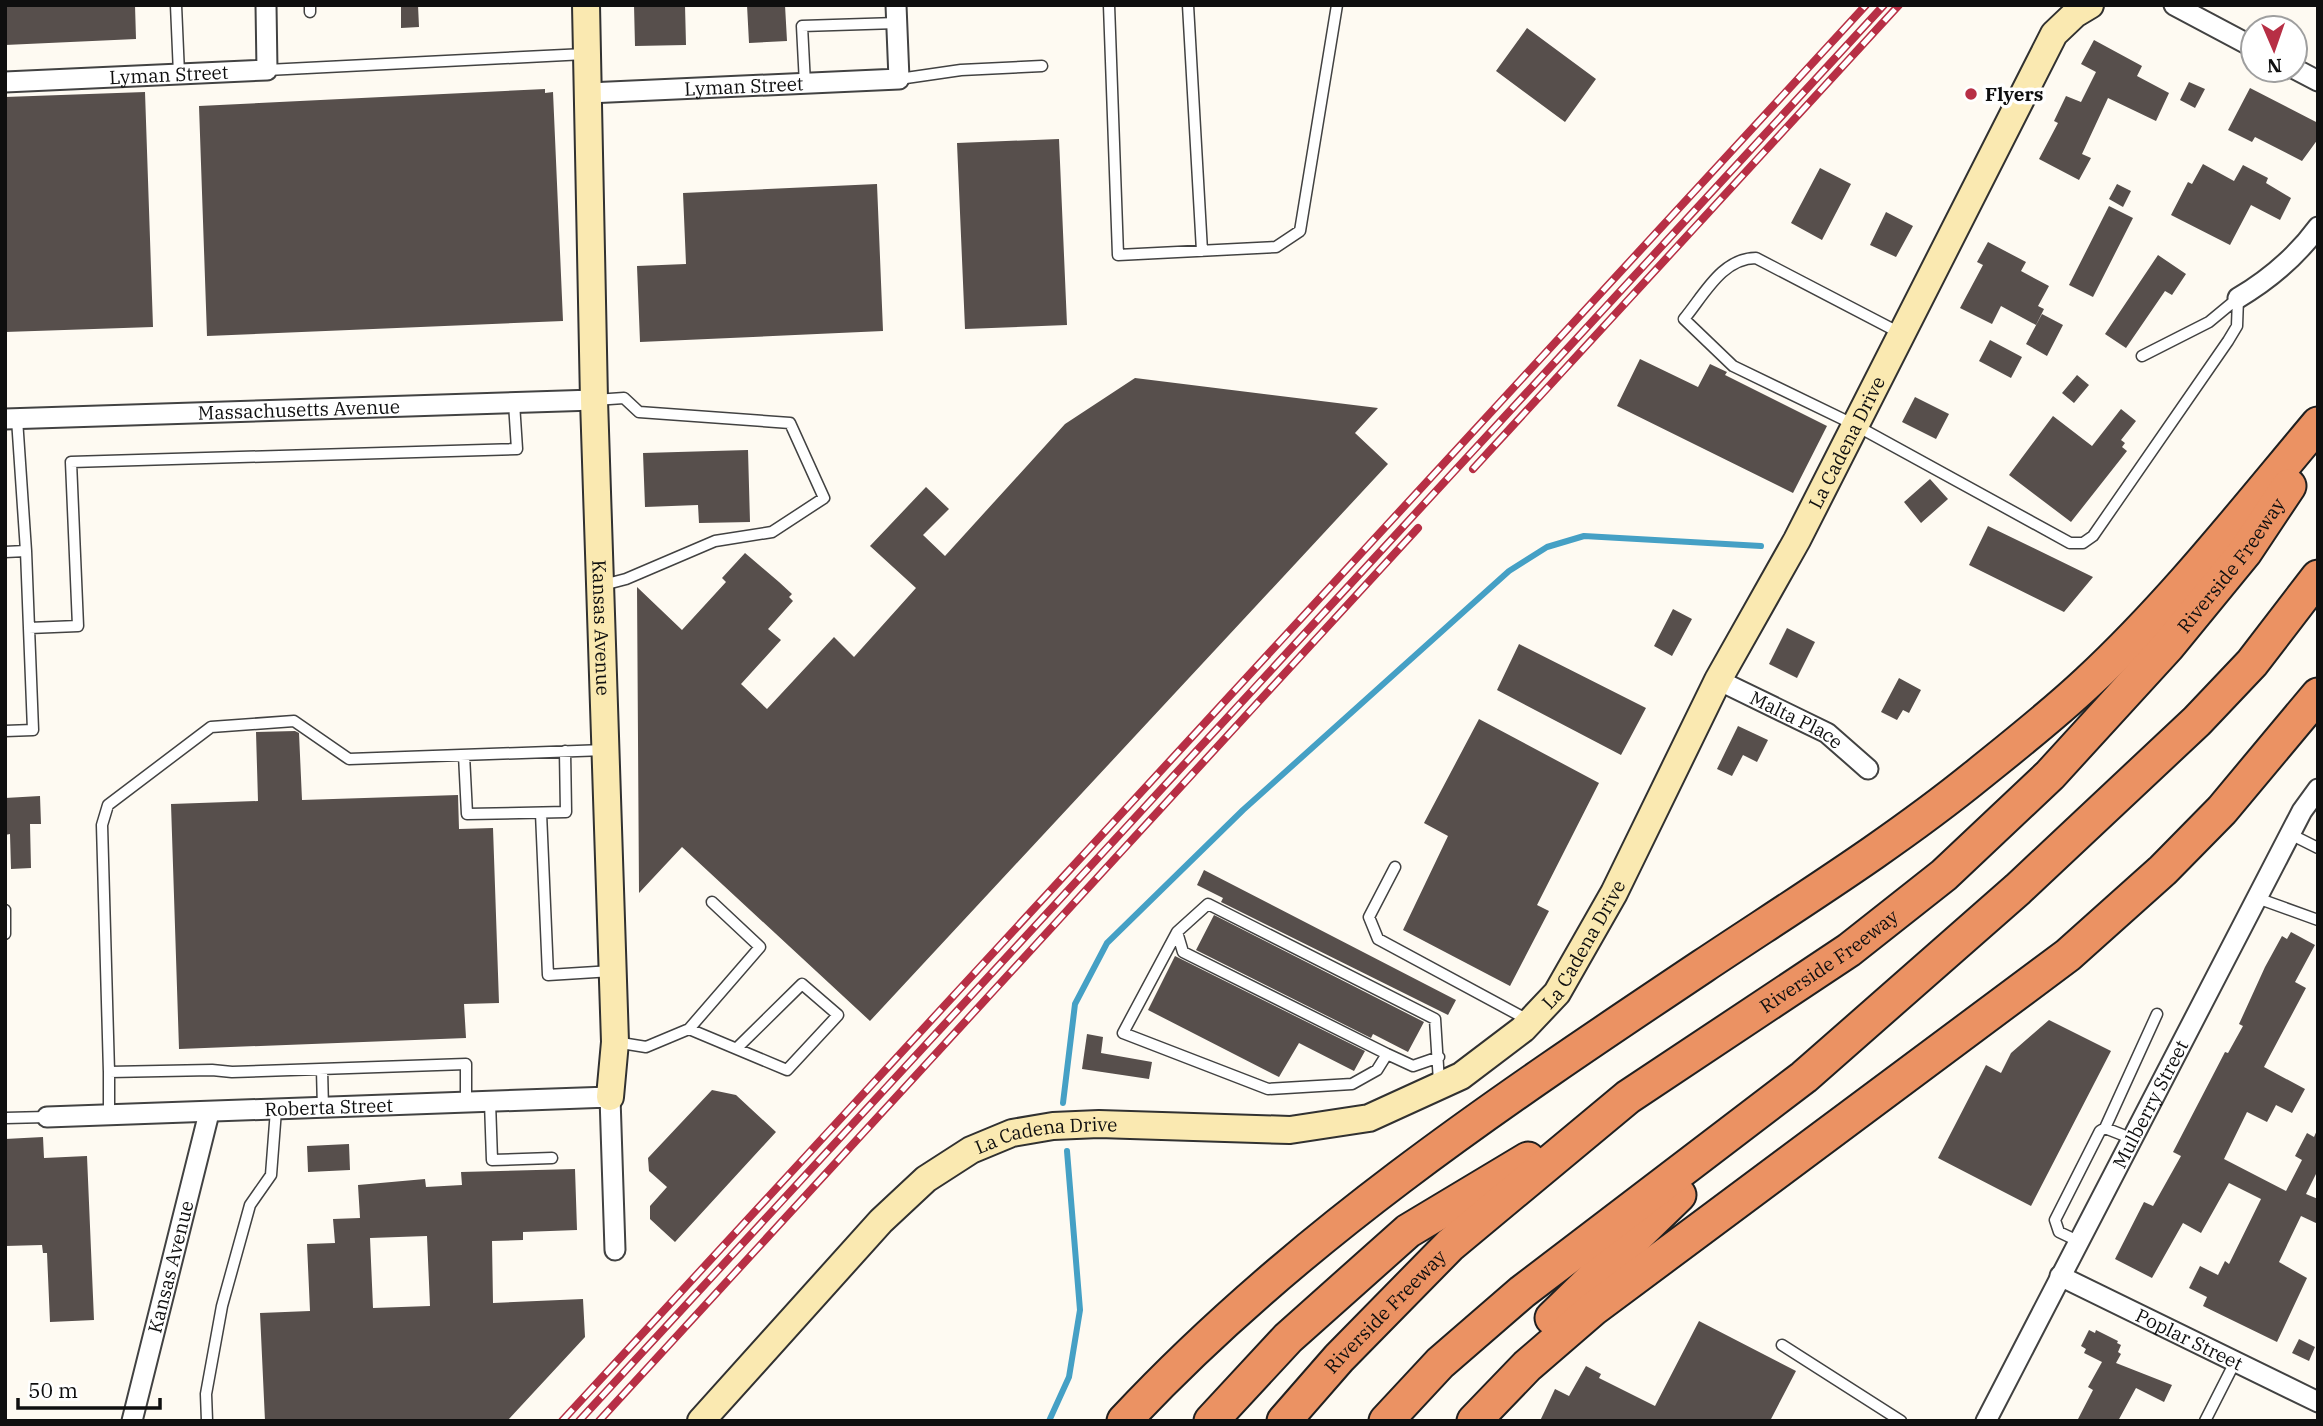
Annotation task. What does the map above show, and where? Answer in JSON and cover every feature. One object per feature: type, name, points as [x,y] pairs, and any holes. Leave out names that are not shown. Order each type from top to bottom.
[{"type":"highway","points":[[1124,1421],[1236,1308],[1314,1242],[1415,1165],[1540,1074],[1849,868],[1979,775],[2088,683],[2149,620],[2318,424]]},
{"type":"highway","name":"Riverside Freeway","points":[[1284,1421],[1339,1358],[1450,1245],[1628,1097],[1849,950],[1954,866],[2050,775],[2168,646],[2245,552],[2318,444]]},
{"type":"highway","points":[[1453,1421],[1494,1374],[1804,1077],[2139,779],[2252,663],[2318,578]]},
{"type":"highway","points":[[1474,1421],[1521,1372],[1593,1309],[2068,955],[2192,841],[2265,761],[2318,695]]},
{"type":"highway","points":[[1386,1421],[1440,1363],[1522,1292],[1804,1077]]},
{"type":"highway","points":[[1211,1421],[1289,1338],[1408,1231],[1628,1097]]},
{"type":"street","points":[[266,5],[267,70]]},
{"type":"street","name":"Kansas Avenue","points":[[586,5],[594,400],[615,1042],[610,1097],[615,1250]]},
{"type":"street","name":"La Cadena Drive","points":[[701,1421],[881,1221],[926,1180],[971,1150],[1012,1133],[1053,1126],[1099,1124],[1290,1130],[1325,1127],[1369,1118],[1461,1076],[1494,1054],[1530,1021],[1556,993],[1583,950],[1718,680],[1797,540],[2054,34],[2075,14],[2091,5]]},
{"type":"street","points":[[2174,5],[2239,40]]},
{"type":"street","points":[[896,14],[899,79]]},
{"type":"street","name":"Lyman Street","points":[[5,82],[267,70]]},
{"type":"street","name":"Lyman Street","points":[[588,93],[899,79]]},
{"type":"street","points":[[2238,298],[2265,282],[2294,256],[2318,227]]},
{"type":"street","name":"Massachusetts Avenue","points":[[11,419],[594,400]]},
{"type":"street","name":"Malta Place","points":[[1718,680],[1827,733],[1868,769]]},
{"type":"street","name":"Mulberry Street","points":[[1986,1421],[2290,834],[2318,789]]},
{"type":"street","name":"Roberta Street","points":[[47,1117],[276,1111],[610,1097]]},
{"type":"street","name":"Kansas Avenue","points":[[132,1421],[209,1113]]},
{"type":"street","name":"Poplar Street","points":[[2060,1276],[2318,1402]]},
{"type":"lane","points":[[176,5],[179,74]]},
{"type":"lane","points":[[1109,5],[1118,256],[1276,247],[1300,231],[1337,5]]},
{"type":"lane","points":[[1188,5],[1202,251]]},
{"type":"lane","points":[[805,83],[802,26],[896,14]]},
{"type":"lane","points":[[267,70],[587,54]]},
{"type":"lane","points":[[899,79],[961,70],[1042,66]]},
{"type":"lane","points":[[1902,334],[1756,258],[1741,258],[1729,264],[1684,319],[1733,366],[1855,425],[2070,543],[2083,543],[2093,536],[2228,341],[2237,326],[2238,298]]},
{"type":"lane","points":[[2142,356],[2210,322],[2238,298]]},
{"type":"lane","points":[[594,400],[624,398],[639,412],[790,424],[824,498],[772,532],[715,541],[626,579],[600,585]]},
{"type":"lane","points":[[29,628],[78,626],[71,462],[517,449],[514,403]]},
{"type":"lane","points":[[5,730],[33,730],[26,551],[11,419]]},
{"type":"lane","points":[[5,551],[26,551]]},
{"type":"lane","points":[[109,1116],[102,825],[108,805],[211,727],[294,721],[349,759],[605,750]]},
{"type":"lane","points":[[464,755],[467,814],[566,813],[565,751]]},
{"type":"lane","points":[[541,813],[548,975],[612,971]]},
{"type":"lane","points":[[2290,834],[2318,848]]},
{"type":"lane","points":[[1395,867],[1369,917],[1378,939],[1530,1021]]},
{"type":"lane","points":[[2257,898],[2318,920]]},
{"type":"lane","points":[[615,1042],[646,1047],[689,1029],[760,947],[712,902]]},
{"type":"lane","points":[[1387,1054],[1377,1070],[1352,1084],[1268,1089],[1124,1033],[1177,932],[1208,904],[1435,1019],[1439,1057],[1438,1086]]},
{"type":"lane","points":[[5,910],[5,934]]},
{"type":"lane","points":[[1177,932],[1183,952],[1387,1054],[1413,1066],[1439,1057]]},
{"type":"lane","points":[[689,1029],[788,1070],[838,1015],[802,984],[737,1048]]},
{"type":"lane","points":[[2078,1241],[2059,1232],[2054,1220],[2100,1131],[2105,1128],[2157,1014]]},
{"type":"lane","points":[[109,1072],[466,1064],[466,1103]]},
{"type":"lane","points":[[322,1069],[323,1108]]},
{"type":"lane","points":[[490,1102],[492,1160],[552,1158]]},
{"type":"lane","points":[[207,1421],[206,1394],[222,1306],[250,1205],[271,1175],[276,1111]]},
{"type":"lane","points":[[5,1118],[47,1117]]},
{"type":"lane","points":[[2105,1128],[2133,1139]]},
{"type":"lane","points":[[1782,1345],[1901,1421]]},
{"type":"lane","points":[[2205,1421],[2235,1362]]},
{"type":"building","points":[[5,5],[135,5],[136,39],[5,45]]},
{"type":"building","points":[[401,5],[418,5],[419,27],[401,28]]},
{"type":"building","points":[[634,5],[685,5],[686,45],[635,46]]},
{"type":"building","points":[[747,5],[785,5],[787,41],[749,43]]},
{"type":"building","points":[[1527,28],[1596,79],[1565,122],[1496,71]]},
{"type":"building","points":[[2094,40],[2142,66],[2137,76],[2169,93],[2156,121],[2108,98],[2082,154],[2091,158],[2079,180],[2039,159],[2058,123],[2054,121],[2066,96],[2081,102],[2096,72],[2081,64]]},
{"type":"building","points":[[2189,82],[2205,89],[2195,108],[2180,100]]},
{"type":"building","points":[[2250,88],[2318,123],[2318,139],[2302,161],[2255,137],[2252,142],[2228,130]]},
{"type":"building","points":[[545,89],[545,93],[553,92],[563,321],[207,336],[199,106]]},
{"type":"building","points":[[145,92],[153,327],[5,332],[5,97]]},
{"type":"building","points":[[1059,139],[1067,325],[965,329],[957,143]]},
{"type":"building","points":[[2203,164],[2234,181],[2243,165],[2268,178],[2266,183],[2291,198],[2280,220],[2251,205],[2230,245],[2171,215],[2188,182],[2192,184]]},
{"type":"building","points":[[1820,168],[1851,184],[1822,240],[1791,223]]},
{"type":"building","points":[[877,184],[883,331],[640,342],[637,266],[686,264],[683,193]]},
{"type":"building","points":[[2117,184],[2131,191],[2123,207],[2109,199]]},
{"type":"building","points":[[2109,206],[2133,218],[2093,297],[2069,285]]},
{"type":"building","points":[[1886,212],[1913,226],[1896,257],[1870,245]]},
{"type":"building","points":[[1988,242],[2026,262],[2021,271],[2049,286],[2038,306],[2044,309],[2036,325],[2001,306],[1992,324],[1960,308],[1983,265],[1977,262]]},
{"type":"building","points":[[2158,255],[2186,274],[2172,295],[2165,291],[2126,348],[2105,334]]},
{"type":"building","points":[[2042,314],[2063,325],[2047,356],[2026,344]]},
{"type":"building","points":[[1990,340],[2022,357],[2011,378],[1979,361]]},
{"type":"building","points":[[1640,359],[1698,387],[1710,364],[1727,372],[1725,375],[1827,426],[1793,493],[1617,406]]},
{"type":"building","points":[[2077,375],[2089,385],[2074,403],[2062,393]]},
{"type":"building","points":[[1135,378],[1378,408],[1355,433],[1388,464],[870,1021],[682,847],[639,893],[637,587],[682,630],[726,582],[722,578],[745,553],[792,594],[789,597],[793,601],[768,629],[781,640],[741,684],[767,709],[834,637],[854,657],[916,588],[870,546],[926,487],[949,509],[923,535],[945,556],[1065,424]]},
{"type":"building","points":[[1915,397],[1949,414],[1936,439],[1902,422]]},
{"type":"building","points":[[2121,409],[2136,421],[2121,440],[2125,443],[2122,447],[2127,451],[2071,522],[2009,475],[2053,416],[2092,446]]},
{"type":"building","points":[[748,450],[750,522],[699,523],[698,505],[645,507],[643,453]]},
{"type":"building","points":[[1930,479],[1948,499],[1921,523],[1904,502]]},
{"type":"building","points":[[1988,526],[2093,577],[2064,612],[1969,565]]},
{"type":"building","points":[[1673,609],[1692,619],[1672,656],[1654,646]]},
{"type":"building","points":[[1787,628],[1815,642],[1797,678],[1769,664]]},
{"type":"building","points":[[1519,644],[1646,708],[1621,755],[1497,690]]},
{"type":"building","points":[[1899,678],[1921,690],[1909,713],[1903,710],[1897,720],[1881,712]]},
{"type":"building","points":[[1479,719],[1599,783],[1537,905],[1549,911],[1510,986],[1403,930],[1448,836],[1424,823]]},
{"type":"building","points":[[1738,726],[1768,740],[1757,762],[1743,755],[1732,776],[1717,769]]},
{"type":"building","points":[[256,732],[299,733],[302,800],[458,795],[459,829],[493,828],[499,1003],[464,1004],[466,1038],[179,1049],[171,804],[258,801]]},
{"type":"building","points":[[40,796],[41,824],[30,824],[31,868],[11,869],[10,834],[5,835],[5,798]]},
{"type":"building","points":[[1204,870],[1456,1000],[1448,1015],[1221,902],[1223,898],[1197,885]]},
{"type":"building","points":[[1214,915],[1424,1022],[1408,1052],[1373,1034],[1371,1038],[1196,950]]},
{"type":"building","points":[[2291,932],[2315,945],[2295,982],[2306,988],[2264,1067],[2305,1089],[2292,1113],[2276,1105],[2267,1122],[2247,1112],[2224,1159],[2286,1191],[2302,1160],[2295,1156],[2307,1133],[2314,1137],[2318,1128],[2318,1170],[2306,1194],[2318,1199],[2318,1224],[2301,1216],[2279,1262],[2307,1278],[2277,1342],[2203,1306],[2207,1297],[2189,1288],[2200,1266],[2218,1275],[2225,1261],[2229,1264],[2261,1199],[2229,1183],[2201,1233],[2183,1223],[2152,1278],[2115,1259],[2144,1202],[2153,1206],[2181,1156],[2173,1152],[2225,1052],[2228,1053],[2243,1026],[2239,1024],[2265,967],[2282,936],[2287,939]]},
{"type":"building","points":[[1175,956],[1365,1051],[1354,1071],[1299,1043],[1279,1077],[1148,1010]]},
{"type":"building","points":[[2049,1020],[2111,1051],[2031,1206],[1938,1158],[1986,1065],[2001,1073],[2011,1053]]},
{"type":"building","points":[[1087,1034],[1103,1037],[1101,1053],[1152,1062],[1149,1079],[1082,1069]]},
{"type":"building","points":[[712,1090],[736,1095],[776,1132],[675,1242],[650,1219],[650,1206],[667,1187],[649,1171],[648,1158]]},
{"type":"building","points":[[43,1137],[44,1158],[87,1156],[94,1320],[50,1322],[47,1253],[43,1253],[42,1245],[5,1246],[5,1139]]},
{"type":"building","points":[[349,1144],[350,1170],[308,1172],[307,1146]]},
{"type":"building","points":[[575,1169],[577,1230],[523,1232],[523,1240],[492,1241],[493,1303],[583,1299],[585,1337],[507,1421],[265,1421],[260,1313],[310,1311],[307,1244],[335,1243],[333,1219],[360,1218],[358,1185],[425,1179],[426,1187],[462,1185],[461,1172]],"holes":[[[427,1236],[430,1306],[373,1308],[370,1238]]]},
{"type":"building","points":[[1699,1321],[1796,1371],[1770,1421],[1540,1421],[1555,1389],[1569,1396],[1586,1366],[1601,1374],[1599,1378],[1655,1406]]},
{"type":"building","points":[[2089,1330],[2095,1333],[2096,1330],[2118,1341],[2121,1345],[2118,1352],[2121,1354],[2116,1363],[2172,1385],[2164,1402],[2136,1388],[2118,1421],[2077,1421],[2093,1390],[2088,1387],[2102,1362],[2084,1353],[2086,1349],[2081,1346]]},
{"type":"building","points":[[2299,1339],[2315,1347],[2309,1361],[2292,1353]]},
{"type":"waterway","points":[[1063,1103],[1075,1004],[1107,943],[1243,810],[1509,571],[1547,547],[1584,536],[1761,546]]},
{"type":"waterway","points":[[1049,1421],[1069,1377],[1080,1310],[1067,1151]]},
{"type":"railway","points":[[562,1421],[1866,5]]},
{"type":"railway","points":[[579,1421],[1884,5]]},
{"type":"railway","points":[[1473,469],[1899,5]]},
{"type":"railway","points":[[599,1421],[1418,528]]},
{"type":"place","name":"Flyers","points":[[1971,94]]}]
